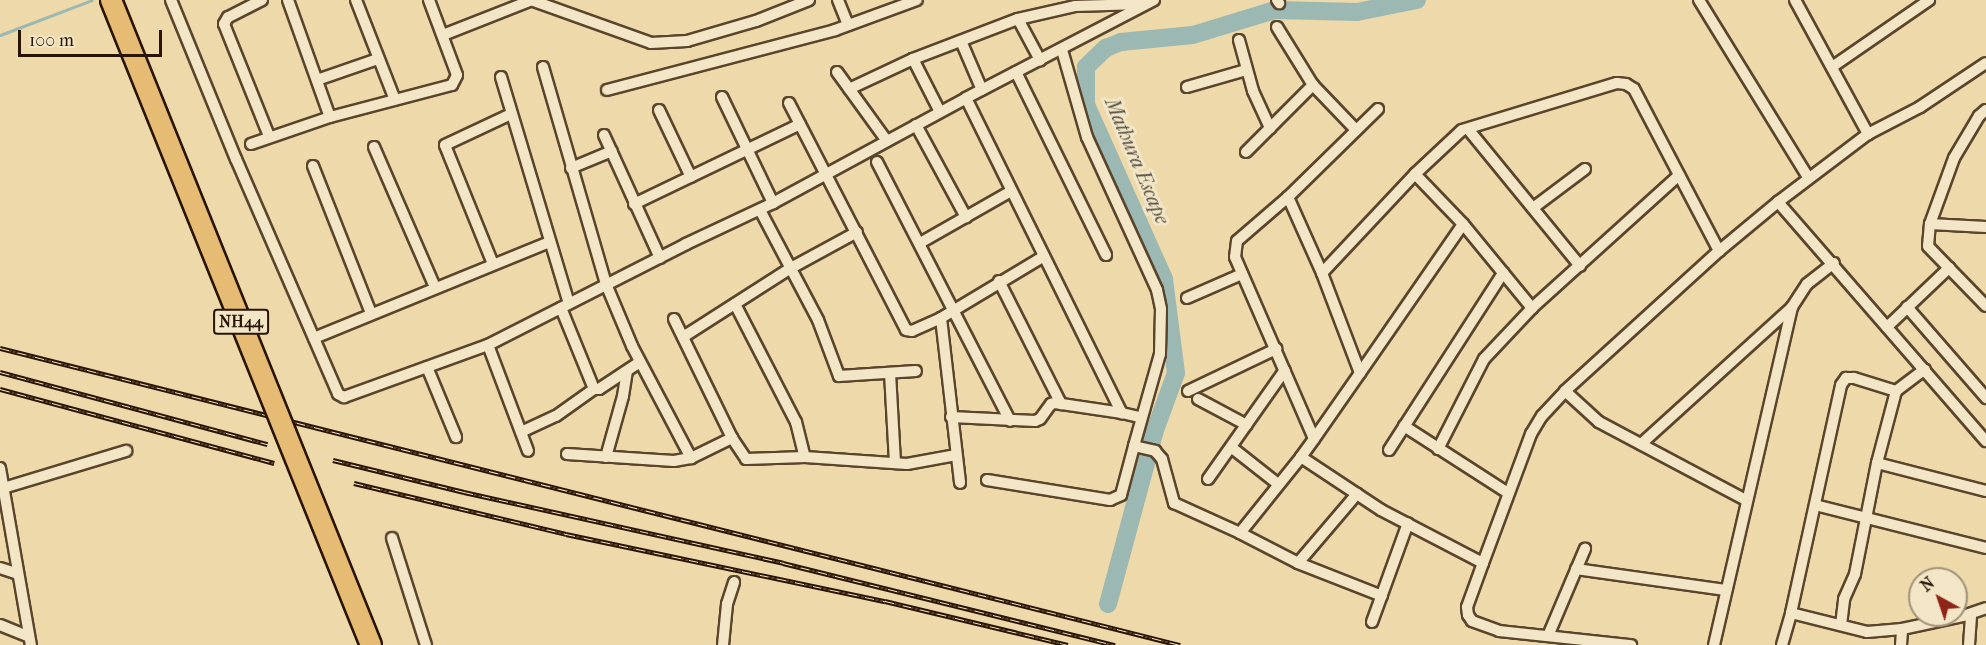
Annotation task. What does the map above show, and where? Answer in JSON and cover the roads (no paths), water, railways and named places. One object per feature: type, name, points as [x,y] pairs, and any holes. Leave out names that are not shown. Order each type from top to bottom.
[{"type":"highway","name":"NH44","points":[[111,0],[371,645]]},
{"type":"highway","name":"NH44","points":[[124,0],[383,645]]},
{"type":"street","points":[[171,0],[236,159],[340,396],[347,396],[488,345],[606,284],[760,210],[1149,2]]},
{"type":"street","points":[[262,0],[250,2],[228,17],[224,24],[269,136]]},
{"type":"street","points":[[288,0],[330,117]]},
{"type":"street","points":[[356,0],[394,100]]},
{"type":"street","points":[[251,144],[330,117],[455,83],[457,75],[429,0]]},
{"type":"street","points":[[443,35],[532,0],[651,44],[687,41],[756,21],[809,0]]},
{"type":"street","points":[[838,0],[848,25]]},
{"type":"street","points":[[607,90],[848,25],[917,0]]},
{"type":"street","points":[[1699,0],[1808,177]]},
{"type":"street","points":[[1795,0],[1868,134]]},
{"type":"street","points":[[1832,67],[1929,0]]},
{"type":"street","points":[[849,89],[913,59],[1017,19],[1075,6],[1149,2]]},
{"type":"street","points":[[1017,19],[1040,60]]},
{"type":"street","points":[[1277,27],[1313,85],[1356,130]]},
{"type":"street","points":[[1239,40],[1246,70],[1270,128]]},
{"type":"street","points":[[961,41],[982,90]]},
{"type":"street","points":[[987,480],[1110,500],[1121,495],[1137,447],[1140,417],[1160,354],[1162,330],[1157,290],[1087,137],[1062,50]]},
{"type":"street","points":[[316,80],[378,59]]},
{"type":"street","points":[[913,59],[940,112]]},
{"type":"street","points":[[1631,645],[1498,631],[1472,621],[1468,615],[1467,607],[1530,434],[1565,391],[1719,251],[1808,177],[1868,134],[1920,107],[1986,63]]},
{"type":"street","points":[[543,67],[606,284],[640,362],[691,458]]},
{"type":"street","points":[[1187,87],[1246,70]]},
{"type":"street","points":[[837,72],[887,141]]},
{"type":"street","points":[[1016,72],[1106,255]]},
{"type":"street","points":[[501,77],[549,242],[565,306],[594,389]]},
{"type":"street","points":[[1322,273],[1444,145],[1468,129],[1617,83],[1626,84],[1634,90],[1719,251]]},
{"type":"street","points":[[1246,152],[1313,85]]},
{"type":"street","points":[[722,96],[773,203]]},
{"type":"street","points":[[966,98],[1122,413]]},
{"type":"street","points":[[789,103],[906,330],[912,331],[941,318],[1044,256]]},
{"type":"street","points":[[1314,439],[1235,257],[1237,241],[1288,198],[1378,109]]},
{"type":"street","points":[[659,110],[691,177]]},
{"type":"street","points":[[1986,110],[1979,116],[1954,158],[1930,224],[1928,246],[1986,306]]},
{"type":"street","points":[[493,264],[445,145],[512,114]]},
{"type":"street","points":[[634,204],[800,124]]},
{"type":"street","points":[[916,125],[966,217]]},
{"type":"street","points":[[1468,129],[1580,266]]},
{"type":"street","points":[[604,135],[660,258]]},
{"type":"street","points":[[374,147],[435,287]]},
{"type":"street","points":[[571,168],[612,151]]},
{"type":"street","points":[[877,162],[1010,421]]},
{"type":"street","points":[[313,166],[371,313]]},
{"type":"street","points":[[1533,208],[1585,169]]},
{"type":"street","points":[[1415,174],[1463,224],[1532,308]]},
{"type":"street","points":[[1438,449],[1484,359],[1532,308],[1679,176]]},
{"type":"street","points":[[920,243],[1011,191]]},
{"type":"street","points":[[1288,198],[1322,273],[1360,373]]},
{"type":"street","points":[[1778,202],[1986,441]]},
{"type":"street","points":[[760,210],[823,329],[839,376],[916,371]]},
{"type":"street","points":[[1240,533],[1314,439],[1463,224]]},
{"type":"street","points":[[1930,224],[1986,227]]},
{"type":"street","points":[[683,337],[791,268],[857,232]]},
{"type":"street","points":[[314,338],[549,242]]},
{"type":"street","points":[[1641,444],[1792,307],[1807,284],[1834,264]]},
{"type":"street","points":[[1887,327],[1949,268]]},
{"type":"street","points":[[1389,450],[1503,273]]},
{"type":"street","points":[[1187,298],[1242,274]]},
{"type":"street","points":[[999,281],[1061,404]]},
{"type":"street","points":[[735,304],[796,422],[805,457]]},
{"type":"street","points":[[1714,645],[1792,307]]},
{"type":"street","points":[[1907,307],[1986,398]]},
{"type":"street","points":[[941,318],[960,483]]},
{"type":"street","points":[[674,319],[732,438],[742,456],[750,460],[805,457],[920,463],[956,455]]},
{"type":"street","points":[[488,345],[528,451]]},
{"type":"street","points":[[1188,392],[1276,350]]},
{"type":"street","points":[[521,432],[556,416],[594,389],[599,389],[640,362]]},
{"type":"street","points":[[427,367],[456,437]]},
{"type":"street","points":[[1841,625],[1844,599],[1855,574],[1877,463],[1896,391],[1925,369]]},
{"type":"street","points":[[606,457],[623,396],[627,370]]},
{"type":"street","points":[[1208,479],[1285,370]]},
{"type":"street","points":[[890,373],[895,463]]},
{"type":"street","points":[[1782,645],[1841,385],[1846,378],[1854,378],[1896,391]]},
{"type":"street","points":[[1565,391],[1599,422],[1746,500]]},
{"type":"street","points":[[1198,399],[1247,425]]},
{"type":"street","points":[[951,417],[1010,421],[1040,419],[1051,404],[1061,404],[1140,417]]},
{"type":"street","points":[[1404,426],[1508,493]]},
{"type":"street","points":[[567,454],[674,461],[691,458],[732,438]]},
{"type":"street","points":[[1137,447],[1155,451],[1162,459],[1174,503],[1298,563],[1382,596]]},
{"type":"street","points":[[1231,447],[1278,484]]},
{"type":"street","points":[[2,488],[126,451]]},
{"type":"street","points":[[1301,457],[1357,494],[1483,563]]},
{"type":"street","points":[[1877,463],[1986,492]]},
{"type":"street","points":[[0,468],[30,641]]},
{"type":"street","points":[[1298,563],[1357,494]]},
{"type":"street","points":[[1815,505],[1986,548]]},
{"type":"street","points":[[1372,622],[1408,523]]},
{"type":"street","points":[[392,538],[426,645]]},
{"type":"street","points":[[1548,636],[1585,549]]},
{"type":"street","points":[[0,568],[18,574]]},
{"type":"street","points":[[1576,569],[1726,590]]},
{"type":"street","points":[[723,645],[728,604],[734,582]]},
{"type":"street","points":[[1791,613],[1867,632],[1902,629],[1971,614],[1986,608]]},
{"type":"street","points":[[1969,645],[1971,614]]},
{"type":"street","points":[[0,625],[30,641]]},
{"type":"street","points":[[1901,645],[1902,629]]},
{"type":"street","points":[[1864,645],[1867,632]]},
{"type":"waterway","points":[[0,35],[92,0]]},
{"type":"waterway","name":"Mathura Escape","points":[[1108,604],[1154,433],[1176,373],[1164,279],[1086,105],[1086,67],[1106,48],[1121,42],[1193,35],[1275,10],[1357,12],[1417,0]]},
{"type":"railway","points":[[0,348],[1180,645]]},
{"type":"railway","points":[[0,372],[267,444]]},
{"type":"railway","points":[[0,389],[274,463]]},
{"type":"railway","points":[[333,460],[464,492],[783,563],[1115,645]]},
{"type":"railway","points":[[354,483],[566,534],[885,601],[1068,645]]}]
